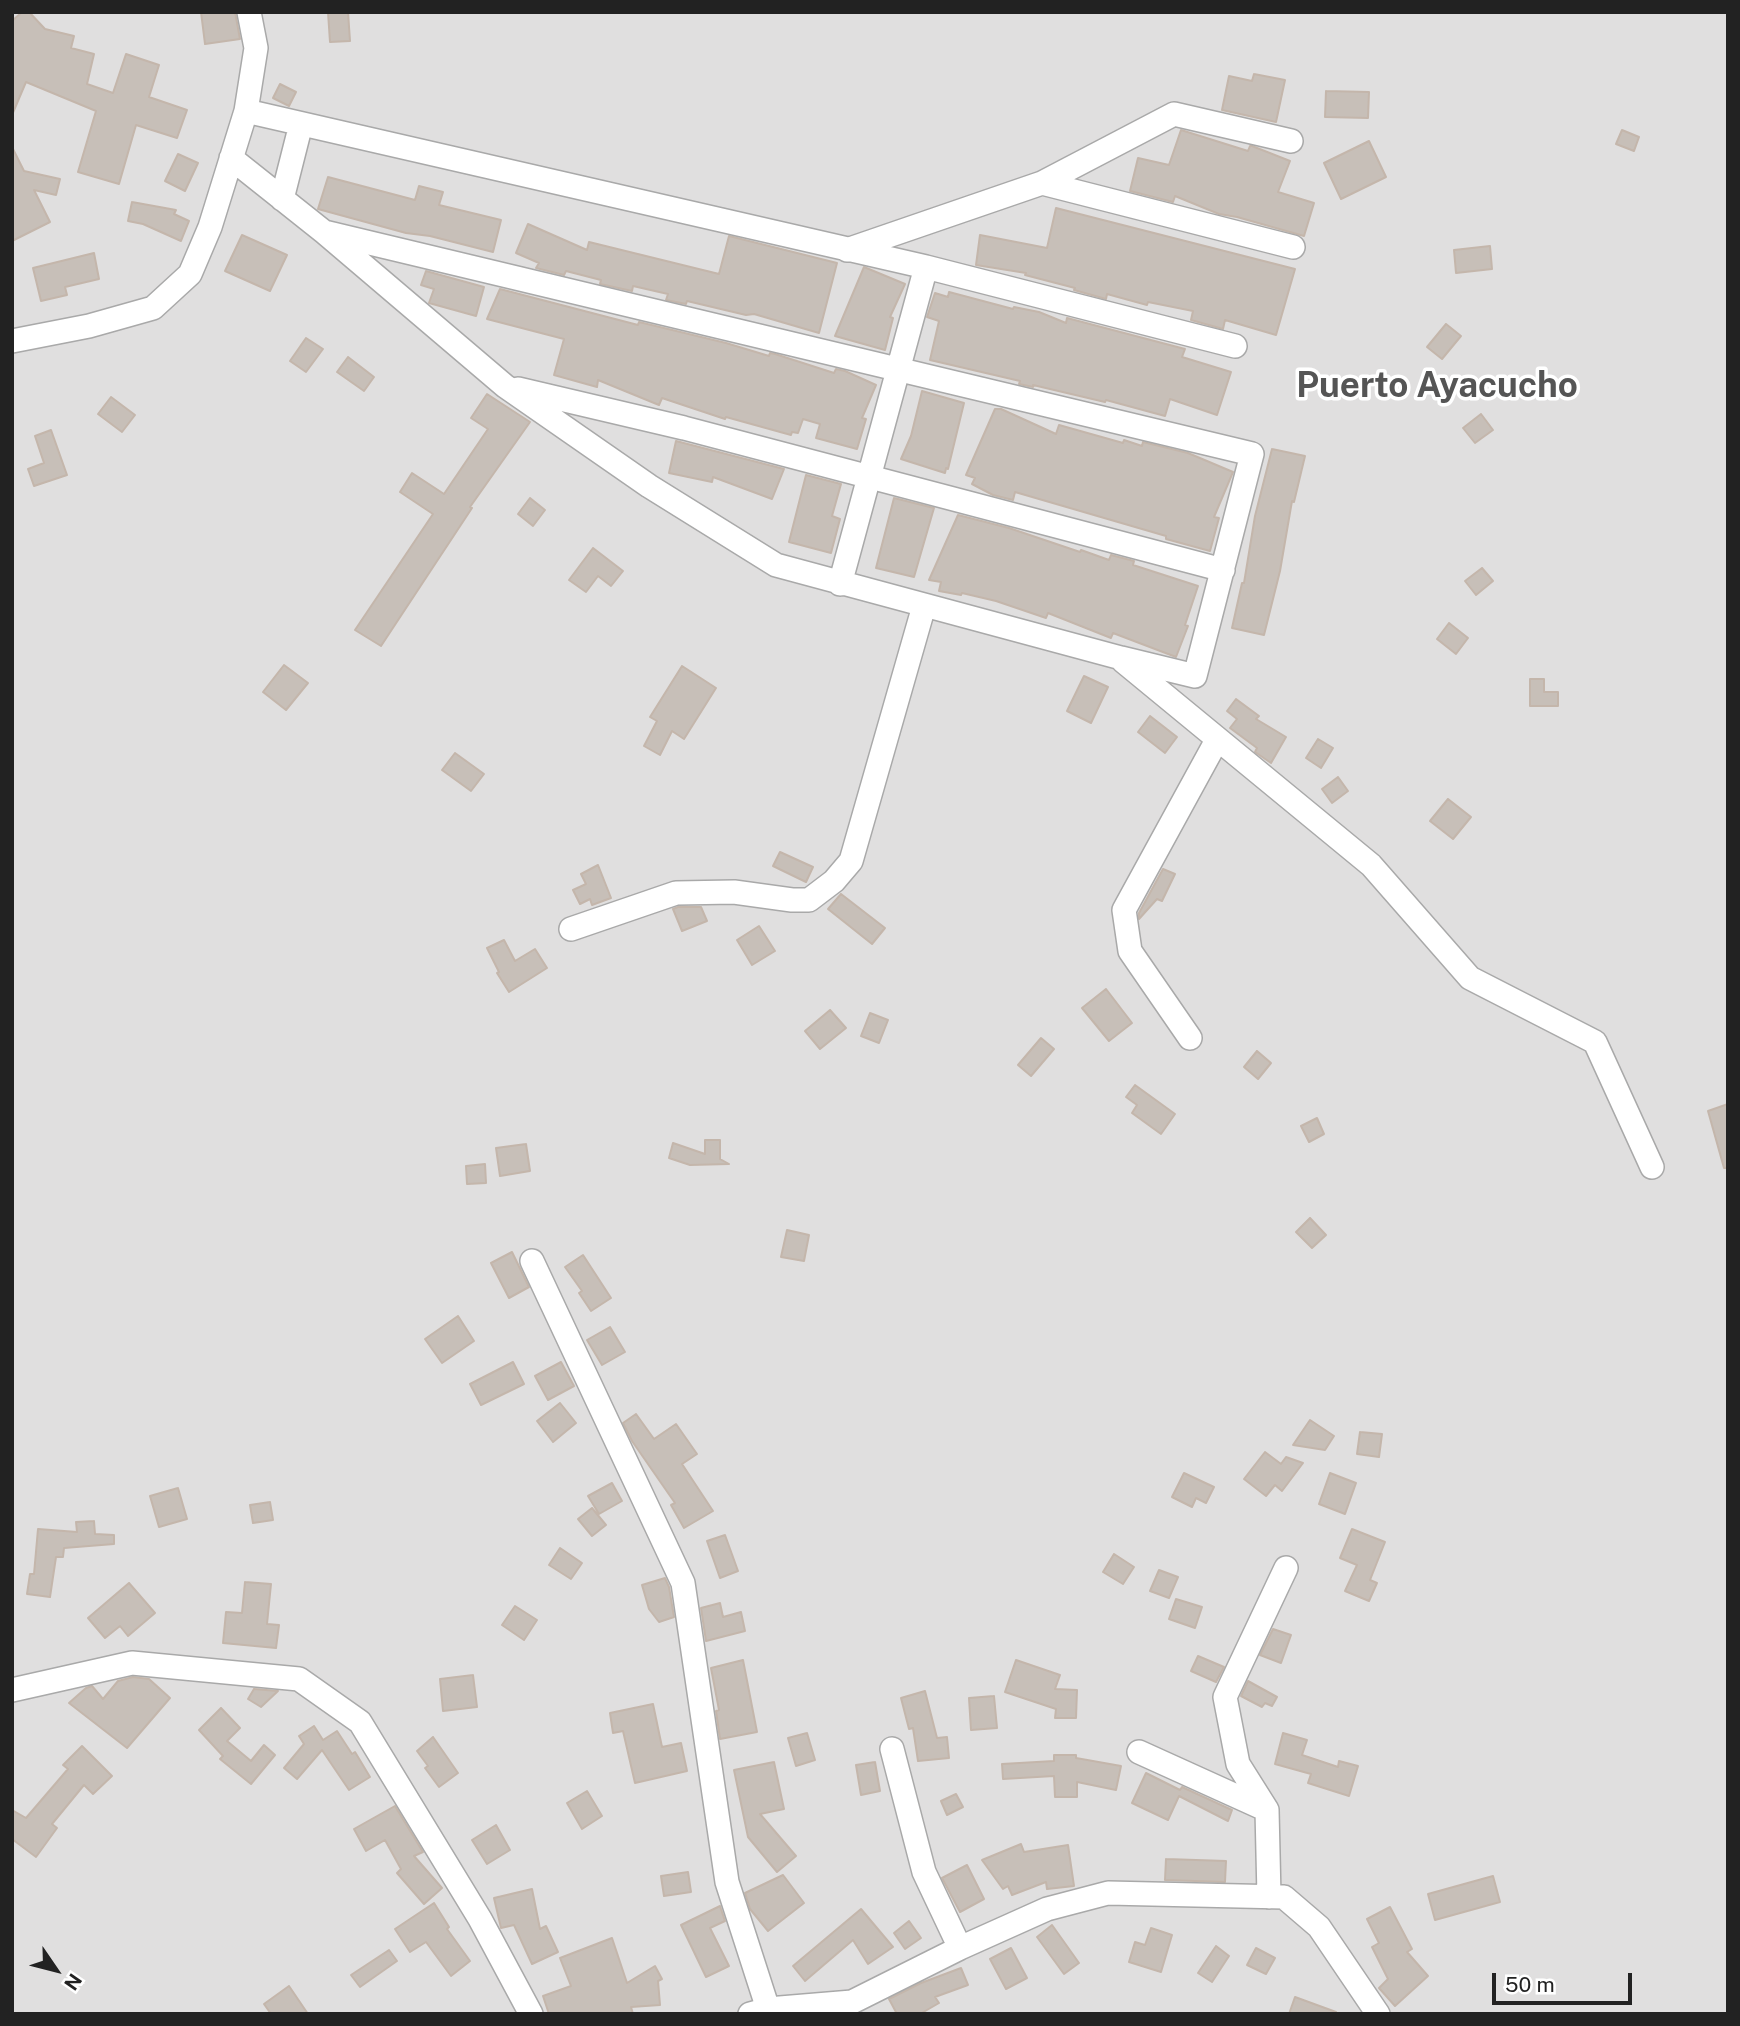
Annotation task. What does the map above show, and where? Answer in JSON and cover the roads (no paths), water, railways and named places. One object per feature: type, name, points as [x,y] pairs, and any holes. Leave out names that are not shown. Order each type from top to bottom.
[{"type":"street","points":[[12,341],[89,326],[153,308],[190,274],[210,227],[246,111],[256,47],[250,12]]},
{"type":"street","points":[[246,111],[926,267],[1235,346]]},
{"type":"street","points":[[847,250],[1042,183],[1174,114],[1291,141]]},
{"type":"street","points":[[282,199],[301,124]]},
{"type":"street","points":[[231,159],[324,232],[505,386],[649,486],[776,565],[1195,676],[1252,454],[324,232]]},
{"type":"street","points":[[1042,183],[1293,247]]},
{"type":"street","points":[[840,584],[926,267]]},
{"type":"street","points":[[505,386],[684,428],[1223,570]]},
{"type":"street","points":[[571,929],[676,892],[734,892],[809,900],[834,881],[851,861],[924,606]]},
{"type":"street","points":[[1121,658],[1370,866],[1470,978],[1595,1042],[1652,1167]]},
{"type":"street","points":[[1190,1038],[1130,951],[1124,910],[1217,740]]},
{"type":"street","points":[[532,1261],[683,1583],[727,1882],[759,2012],[852,2002],[960,1948],[1047,1909],[1108,1893],[1284,1897],[1319,1927],[1378,2014]]},
{"type":"street","points":[[1269,1897],[1267,1810],[1238,1764],[1225,1697],[1286,1568]]},
{"type":"street","points":[[12,1690],[132,1663],[299,1679],[360,1722],[480,1919],[531,2014]]},
{"type":"street","points":[[891,1749],[924,1872],[960,1948]]},
{"type":"street","points":[[1139,1752],[1267,1810]]},
{"type":"district","name":"Puerto Ayacucho","points":[[1437,386]]}]
